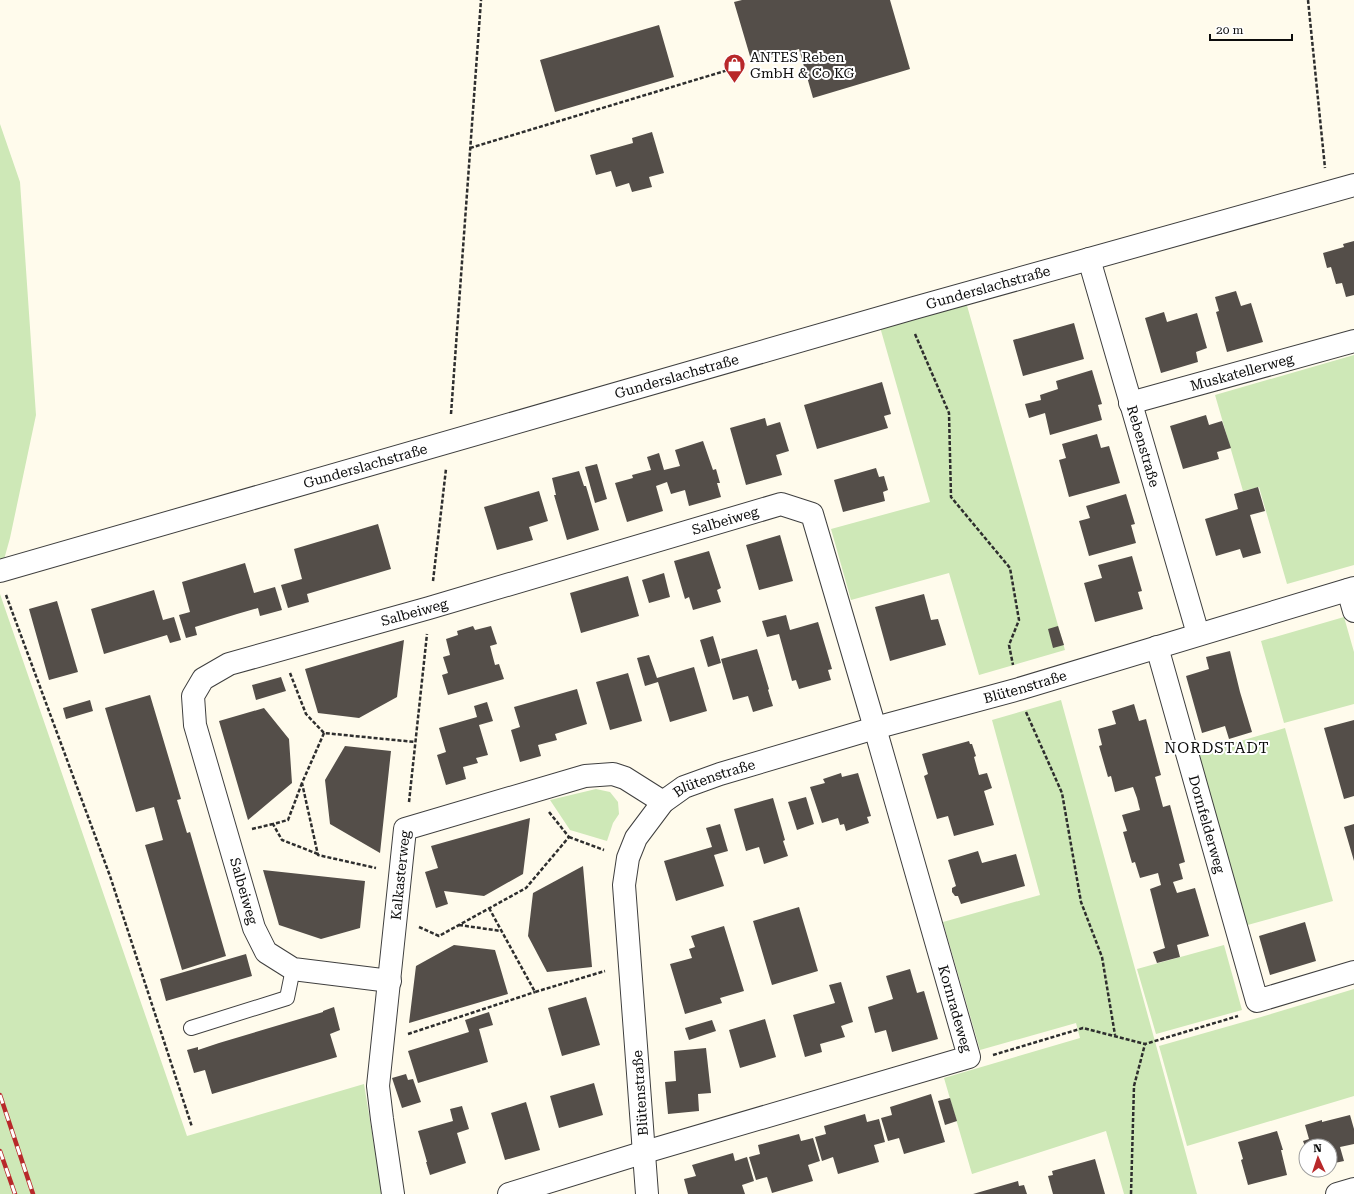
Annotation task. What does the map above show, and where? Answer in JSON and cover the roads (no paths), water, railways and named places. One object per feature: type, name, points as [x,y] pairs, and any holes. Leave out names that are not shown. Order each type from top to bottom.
[{"type":"street","name":"Gunderslachstraße","points":[[0,571],[1089,258],[1354,185]]},
{"type":"street","name":"Rebenstraße","points":[[1089,258],[1130,404],[1198,634]]},
{"type":"street","name":"Muskatellerweg","points":[[1130,404],[1354,341]]},
{"type":"street","name":"Salbeiweg","points":[[390,981],[293,969],[266,952],[254,928],[195,725],[193,696],[203,679],[229,664],[429,608],[781,504],[812,514],[875,728]]},
{"type":"street","points":[[1156,647],[1351,589],[1354,611]]},
{"type":"street","name":"Blütenstraße","points":[[647,1194],[624,885],[628,858],[636,838],[663,802],[684,787],[720,774],[1156,647]]},
{"type":"street","name":"Dornfelderweg","points":[[1156,647],[1257,1001],[1354,972]]},
{"type":"street","name":"Kornradeweg","points":[[645,1152],[969,1057],[875,728]]},
{"type":"street","name":"Kalkasterweg","points":[[394,1194],[378,1086],[384,1042],[405,829],[584,776],[613,774],[625,778],[663,802]]},
{"type":"street","points":[[509,1194],[645,1152]]},
{"type":"street","points":[[1337,1194],[1354,1190]]},
{"type":"lane","points":[[191,1028],[287,998],[293,969]]},
{"type":"railway","points":[[0,1095],[33,1194]]},
{"type":"railway","points":[[0,1151],[15,1194]]},
{"type":"place","name":"ANTES Reben GmbH & Co KG","points":[[735,84]]},
{"type":"district","name":"NORDSTADT","points":[[1217,748]]}]
